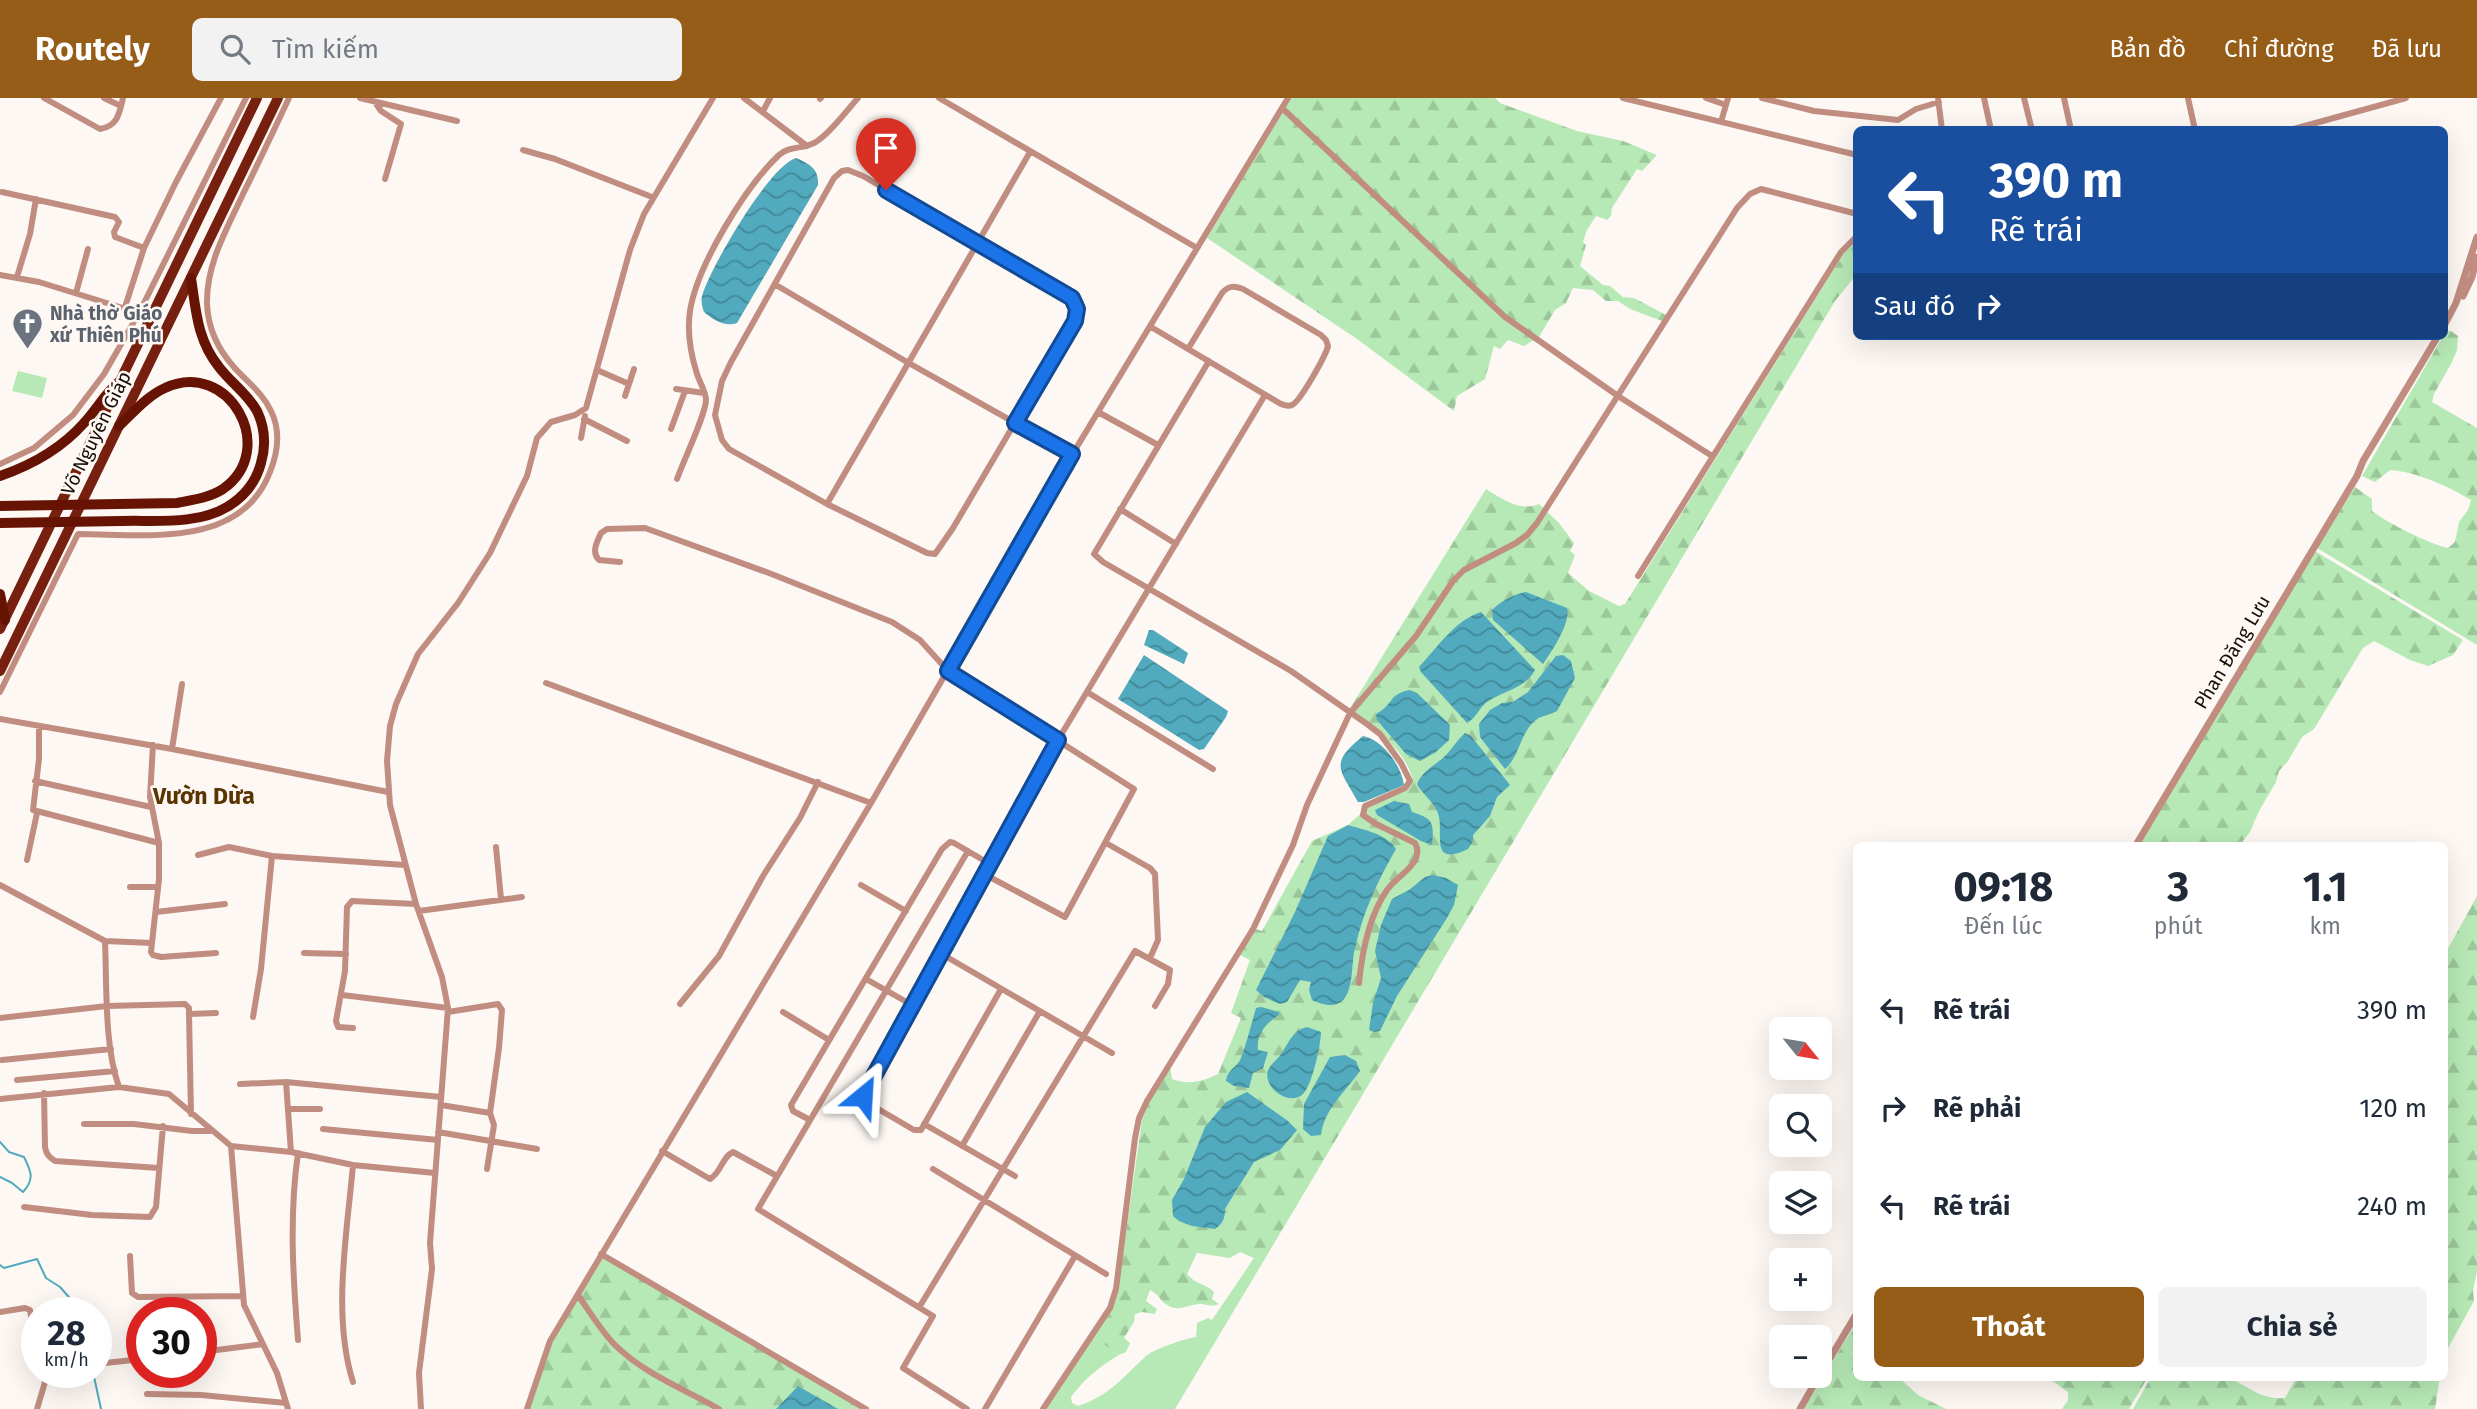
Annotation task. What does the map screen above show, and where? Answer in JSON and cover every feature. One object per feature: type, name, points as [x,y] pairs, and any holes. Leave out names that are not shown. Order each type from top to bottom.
[{"type":"highway","name":"Võ Nguyên Giáp","points":[[2,624],[257,98]]},
{"type":"highway","name":"Võ Nguyên Giáp","points":[[0,671],[278,98]]},
{"type":"highway","points":[[0,523],[177,520],[225,509],[245,494],[258,474],[265,451],[263,429],[257,412],[246,395],[220,369],[208,352],[198,329],[191,278]]},
{"type":"highway","points":[[0,476],[24,468],[54,451],[83,424],[108,390],[120,381]]},
{"type":"highway","points":[[0,506],[177,503],[202,499],[222,489],[236,476],[245,459],[248,440],[244,421],[235,404],[220,391],[202,384],[183,383],[165,388],[119,426]]},
{"type":"highway","points":[[0,594],[2,624]]},
{"type":"street","points":[[44,98],[100,129],[110,128],[116,122],[123,98]]},
{"type":"street","points":[[104,98],[121,106]]},
{"type":"street","points":[[125,307],[144,247],[221,98]]},
{"type":"street","points":[[0,464],[34,448],[73,415],[104,374],[139,313],[246,98]]},
{"type":"street","points":[[0,692],[78,534],[175,534],[204,530],[229,521],[251,502],[266,483],[276,455],[278,427],[270,408],[219,347],[210,326],[207,305],[208,278],[217,249],[289,98]]},
{"type":"street","points":[[359,98],[457,121]]},
{"type":"street","points":[[581,438],[586,408],[629,250],[652,197],[713,98]]},
{"type":"street","points":[[744,98],[807,146]]},
{"type":"street","points":[[762,111],[770,98]]},
{"type":"street","points":[[677,479],[706,404],[693,357],[689,333],[690,312],[698,283],[720,236],[767,169],[782,153],[817,142],[858,98]]},
{"type":"street","points":[[939,98],[1198,248]]},
{"type":"street","points":[[527,1409],[550,1341],[600,1254],[871,803],[1072,454],[1288,98]]},
{"type":"street","points":[[1623,98],[1853,154]]},
{"type":"street","points":[[1706,98],[1727,102],[1721,122]]},
{"type":"street","points":[[1762,98],[1814,111],[1898,120],[1939,100],[1942,126]]},
{"type":"street","points":[[1984,98],[1991,126]]},
{"type":"street","points":[[2024,98],[2031,126]]},
{"type":"street","points":[[2064,98],[2070,126]]},
{"type":"street","points":[[2188,98],[2194,126]]},
{"type":"street","points":[[2302,126],[2406,98]]},
{"type":"street","points":[[375,102],[381,111],[401,124],[386,178]]},
{"type":"street","points":[[1282,108],[1505,317],[1618,396],[1712,456]]},
{"type":"street","points":[[523,150],[555,159],[652,197]]},
{"type":"street","points":[[827,504],[1030,152]]},
{"type":"street","points":[[848,170],[863,176],[1072,298],[1077,309],[1075,321],[935,554],[927,553],[827,504],[729,449],[722,440],[716,427],[716,407],[722,381],[776,285],[834,178],[842,171],[848,170]]},
{"type":"street","points":[[1043,1409],[1110,1308],[1118,1279],[1135,1139],[1147,1101],[1253,929],[1350,713],[1416,636],[1453,581],[1464,570],[1516,543],[1532,529],[1551,504],[1737,208],[1750,194],[1761,189],[1853,213]]},
{"type":"street","points":[[2,191],[116,217],[119,222],[114,232],[115,237],[144,247]]},
{"type":"street","points":[[17,277],[30,234],[36,199]]},
{"type":"street","points":[[2448,318],[2456,303],[2477,237]]},
{"type":"street","points":[[1638,576],[1841,252],[1853,240]]},
{"type":"street","points":[[76,293],[88,249]]},
{"type":"street","points":[[2448,324],[2472,277],[2477,257]]},
{"type":"street","points":[[0,275],[76,293],[139,313]]},
{"type":"street","points":[[776,285],[1072,454]]},
{"type":"street","points":[[1151,327],[1265,395],[1289,406],[1294,405],[1327,350],[1326,340],[1243,289],[1233,286],[1222,293],[1188,349]]},
{"type":"street","name":"Phan Đăng Lưu","points":[[2138,842],[2364,468],[2438,340]]},
{"type":"street","points":[[1209,361],[1094,554],[1291,671],[1380,734],[1401,763],[1410,781],[1405,788],[1365,806],[1363,815],[1409,839],[1418,849],[1412,866],[1385,892],[1368,933],[1359,983]]},
{"type":"street","points":[[625,396],[634,369]]},
{"type":"street","points":[[597,370],[629,384]]},
{"type":"street","points":[[676,389],[704,393]]},
{"type":"street","points":[[671,429],[685,391]]},
{"type":"street","points":[[1001,989],[921,1130],[914,1130],[868,1103],[863,1096],[1058,740],[1265,395]]},
{"type":"street","points":[[421,1409],[419,1373],[432,1269],[430,1243],[448,1010],[442,977],[405,865],[388,792],[388,733],[396,704],[418,654],[458,603],[490,553],[527,475],[537,438],[551,422],[575,415],[586,408]]},
{"type":"street","points":[[1098,412],[1158,445]]},
{"type":"street","points":[[584,419],[627,441]]},
{"type":"street","points":[[1120,509],[1176,544]]},
{"type":"street","points":[[620,562],[603,561],[596,557],[594,553],[601,533],[607,529],[645,528],[892,622],[920,640],[948,671],[1134,789],[1065,917],[984,874]]},
{"type":"street","points":[[546,683],[871,803]]},
{"type":"street","points":[[172,748],[182,684]]},
{"type":"street","points":[[1087,692],[1213,769]]},
{"type":"street","points":[[0,719],[172,748],[388,792]]},
{"type":"street","points":[[39,727],[39,759],[32,807],[37,813],[159,843]]},
{"type":"street","points":[[153,745],[150,797],[159,843],[152,952],[157,957],[216,953]]},
{"type":"street","points":[[35,781],[151,807]]},
{"type":"street","points":[[680,1003],[719,956],[800,818],[818,782]]},
{"type":"street","points":[[27,860],[37,813]]},
{"type":"street","points":[[810,1120],[792,1110],[790,1105],[946,844],[954,843],[990,864]]},
{"type":"street","points":[[1106,844],[1150,868],[1155,874],[1158,944],[1150,958]]},
{"type":"street","points":[[198,855],[229,847],[272,856],[405,865]]},
{"type":"street","points":[[496,847],[501,899]]},
{"type":"street","points":[[967,1409],[903,1368],[933,1315],[758,1209],[968,851]]},
{"type":"street","points":[[253,1017],[261,969],[272,856]]},
{"type":"street","points":[[861,884],[906,911]]},
{"type":"street","points":[[0,885],[105,941],[152,943]]},
{"type":"street","points":[[130,887],[158,887]]},
{"type":"street","points":[[353,1028],[336,1025],[342,995],[349,903],[364,901],[418,907],[522,897]]},
{"type":"street","points":[[156,912],[225,904]]},
{"type":"street","points":[[105,941],[111,1049],[120,1087]]},
{"type":"street","points":[[920,1306],[1133,952],[1137,951],[1170,970],[1168,984],[1155,1006]]},
{"type":"street","points":[[304,953],[346,954]]},
{"type":"street","points":[[940,953],[1112,1053]]},
{"type":"street","points":[[866,979],[912,1004]]},
{"type":"street","points":[[342,995],[448,1010],[498,1004],[502,1010],[490,1113],[494,1125],[487,1169]]},
{"type":"street","points":[[4,1018],[107,1006],[185,1004],[190,1014],[191,1114]]},
{"type":"street","points":[[962,1146],[1040,1012]]},
{"type":"street","points":[[190,1014],[216,1013]]},
{"type":"street","points":[[783,1013],[830,1040]]},
{"type":"street","points":[[2,1060],[111,1049]]},
{"type":"street","points":[[17,1080],[115,1071]]},
{"type":"street","points":[[240,1084],[286,1083],[441,1101],[490,1113]]},
{"type":"street","points":[[286,1083],[295,1153],[291,1261],[298,1340]]},
{"type":"street","points":[[0,1099],[120,1087],[169,1094],[230,1146],[295,1153],[353,1166],[435,1173]]},
{"type":"street","points":[[44,1093],[46,1154],[55,1161],[159,1168]]},
{"type":"street","points":[[288,1109],[320,1109]]},
{"type":"street","points":[[84,1124],[163,1126],[210,1131]]},
{"type":"street","points":[[924,1124],[1015,1176]]},
{"type":"street","points":[[24,1207],[150,1217],[156,1208],[163,1126]]},
{"type":"street","points":[[323,1129],[492,1141],[537,1149]]},
{"type":"street","points":[[147,1394],[201,1395],[287,1406],[277,1373],[244,1305],[230,1146]]},
{"type":"street","points":[[662,1151],[710,1178],[713,1178],[727,1155],[733,1153],[777,1176]]},
{"type":"street","points":[[353,1166],[343,1315],[346,1361],[353,1382]]},
{"type":"street","points":[[933,1169],[1106,1275]]},
{"type":"street","points":[[600,1254],[866,1409]]},
{"type":"street","points":[[130,1256],[132,1293],[138,1297],[243,1296]]},
{"type":"street","points":[[985,1409],[1075,1256]]},
{"type":"street","points":[[578,1295],[604,1332],[626,1355],[650,1372],[719,1409]]},
{"type":"street","points":[[0,1312],[21,1309]]},
{"type":"street","points":[[1832,1355],[1853,1320]]},
{"type":"street","points":[[217,1350],[263,1344]]},
{"type":"street","points":[[37,1409],[42,1388]]},
{"type":"street","points":[[1800,1409],[1812,1388]]},
{"type":"green space","points":[[1291,98],[1495,98],[1500,103],[1577,131],[1623,141],[1657,155],[1642,171],[1637,169],[1607,220],[1596,216],[1583,242],[1586,245],[1580,266],[1623,297],[1634,298],[1666,315],[1662,321],[1630,309],[1618,301],[1606,301],[1593,290],[1573,288],[1566,303],[1555,310],[1539,337],[1524,346],[1508,340],[1500,349],[1494,346],[1485,379],[1457,396],[1454,411],[1357,339],[1207,238]]},
{"type":"green space","points":[[1853,244],[1853,279],[1835,301],[1263,1262],[1240,1252],[1230,1258],[1197,1253],[1187,1274],[1214,1292],[1212,1299],[1219,1304],[1171,1307],[1150,1290],[1146,1301],[1157,1309],[1155,1314],[1135,1314],[1134,1322],[1124,1338],[1130,1343],[1126,1352],[1119,1355],[1093,1337],[1118,1290],[1142,1119],[1149,1102],[1170,1067],[1172,1079],[1184,1082],[1201,1081],[1218,1074],[1241,1018],[1231,1013],[1250,960],[1240,955],[1256,929],[1262,931],[1312,841],[1348,825],[1367,808],[1406,790],[1413,781],[1404,759],[1388,740],[1349,710],[1486,489],[1518,505],[1539,504],[1559,523],[1574,543],[1570,551],[1575,555],[1568,573],[1589,591],[1619,606],[1625,604],[1844,253]]},
{"type":"green space","points":[[2448,331],[2451,331],[2458,336],[2457,350],[2432,402],[2477,428],[2477,645],[2317,548],[2355,487],[2372,499],[2372,511],[2398,527],[2448,548],[2455,542],[2459,522],[2468,510],[2471,500],[2442,485],[2411,474],[2390,470],[2375,482],[2362,476],[2441,340],[2448,340]]},
{"type":"green space","points":[[18,371],[47,378],[42,398],[12,391]]},
{"type":"green space","points":[[2315,551],[2463,640],[2453,655],[2428,666],[2410,660],[2374,641],[2363,648],[2314,729],[2302,737],[2279,771],[2276,782],[2242,842],[2142,842]]},
{"type":"green space","points":[[2477,896],[2477,1272],[2473,1290],[2474,1301],[2448,1348],[2448,949]]},
{"type":"green space","points":[[602,1257],[861,1409],[529,1409],[552,1343]]},
{"type":"green space","points":[[1254,1258],[1263,1262],[1175,1409],[1046,1409],[1093,1337],[1119,1355],[1093,1373],[1076,1390],[1071,1397],[1072,1403],[1078,1406],[1107,1392],[1149,1354],[1196,1337],[1197,1323],[1208,1318],[1212,1320]]},
{"type":"green space","points":[[1853,1328],[1853,1381],[1902,1381],[1918,1395],[1946,1409],[1804,1409],[1817,1388],[1832,1388],[1832,1363]]},
{"type":"green space","points":[[2053,1381],[2146,1381],[2129,1409],[2062,1409],[2068,1400],[2068,1392]]},
{"type":"green space","points":[[2149,1381],[2235,1381],[2259,1394],[2285,1398],[2295,1381],[2439,1381],[2435,1409],[2133,1409]]},
{"type":"water","points":[[796,158],[813,168],[818,185],[737,323],[728,324],[715,320],[704,312],[702,296],[716,264],[771,179]]},
{"type":"water","points":[[1526,592],[1567,608],[1564,629],[1543,664],[1493,620],[1492,610],[1495,607],[1512,596]]},
{"type":"water","points":[[1481,612],[1535,670],[1520,686],[1487,702],[1467,723],[1419,667],[1455,628]]},
{"type":"water","points":[[1149,630],[1188,653],[1184,664],[1144,645]]},
{"type":"water","points":[[1144,655],[1228,711],[1204,749],[1199,750],[1118,699]]},
{"type":"water","points":[[1563,655],[1571,661],[1575,678],[1557,711],[1538,718],[1531,725],[1514,758],[1505,769],[1480,737],[1479,724],[1490,710],[1502,703],[1513,702],[1528,692],[1556,656]]},
{"type":"water","points":[[1410,690],[1417,693],[1450,725],[1449,740],[1420,761],[1406,754],[1377,720],[1376,714],[1399,694]]},
{"type":"water","points":[[1465,733],[1471,736],[1510,785],[1497,797],[1490,816],[1473,835],[1468,849],[1448,854],[1443,852],[1441,847],[1437,812],[1417,784],[1422,775],[1446,755]]},
{"type":"water","points":[[1363,736],[1370,738],[1390,754],[1404,785],[1358,802],[1342,774],[1341,760]]},
{"type":"water","points":[[1394,801],[1409,804],[1412,812],[1429,820],[1433,832],[1432,845],[1377,815],[1375,810]]},
{"type":"water","points":[[1348,825],[1381,836],[1396,849],[1377,884],[1362,922],[1347,995],[1339,1003],[1323,1004],[1312,1000],[1309,990],[1311,982],[1300,980],[1287,1002],[1280,1004],[1256,990],[1295,912],[1328,836]]},
{"type":"water","points":[[1433,875],[1458,885],[1454,905],[1397,996],[1380,1031],[1374,1032],[1369,1030],[1373,1003],[1381,978],[1375,951],[1381,925],[1392,899],[1425,877]]},
{"type":"water","points":[[1256,1008],[1279,1012],[1263,1030],[1259,1039],[1258,1050],[1268,1052],[1263,1068],[1253,1073],[1249,1088],[1234,1086],[1226,1081],[1227,1077],[1240,1061]]},
{"type":"water","points":[[1307,1027],[1321,1032],[1313,1074],[1303,1094],[1284,1097],[1269,1083],[1268,1070],[1295,1034]]},
{"type":"water","points":[[1345,1055],[1356,1061],[1360,1071],[1326,1117],[1321,1135],[1311,1136],[1303,1129],[1304,1104],[1330,1057]]},
{"type":"water","points":[[1247,1092],[1297,1130],[1280,1150],[1254,1162],[1225,1209],[1225,1215],[1218,1227],[1215,1229],[1192,1226],[1179,1221],[1173,1216],[1172,1200],[1184,1179],[1205,1127],[1226,1102]]},
{"type":"water","points":[[798,1386],[838,1409],[776,1409]]},
{"type":"waterway","points":[[0,1142],[9,1152],[24,1157],[31,1175],[23,1192],[0,1177]]},
{"type":"waterway","points":[[0,1265],[4,1268],[37,1259],[46,1278],[69,1297]]},
{"type":"waterway","points":[[96,1388],[101,1409]]},
{"type":"place","name":"Nhà thờ Giáo xứ Thiên Phú","points":[[27,351]]},
{"type":"district","name":"Vườn Dừa","points":[[204,796]]},
{"type":"route","points":[[863,1096],[1058,740],[948,671],[1072,454],[1015,423],[1075,321],[1077,309],[1072,298],[886,190]]}]
